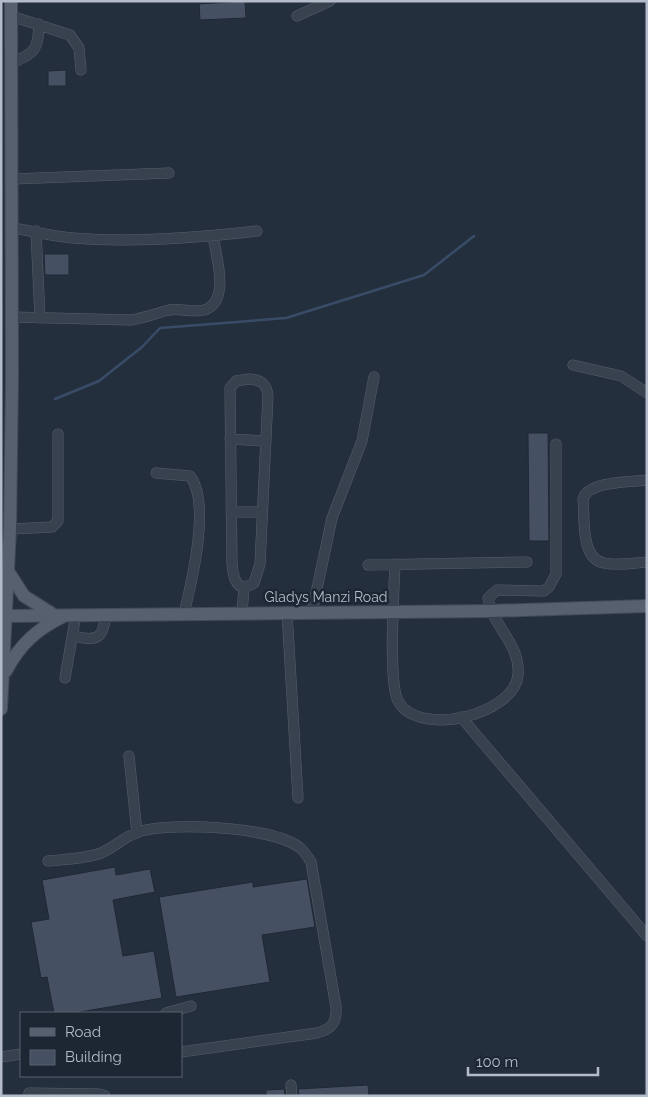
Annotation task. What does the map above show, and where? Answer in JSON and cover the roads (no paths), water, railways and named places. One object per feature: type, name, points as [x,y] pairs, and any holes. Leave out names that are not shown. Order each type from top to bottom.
[{"type":"main road","points":[[1,709],[4,568],[8,552],[10,529],[13,228],[11,1]]},
{"type":"main road","points":[[4,568],[24,596],[52,614]]},
{"type":"main road","name":"Gladys Manzi Road","points":[[4,616],[52,614],[490,611],[647,606]]},
{"type":"main road","points":[[3,666],[16,654],[28,638],[45,625],[72,614]]},
{"type":"lane","points":[[297,16],[330,1]]},
{"type":"lane","points":[[11,16],[62,31],[76,39],[79,48],[81,70]]},
{"type":"lane","points":[[12,63],[32,53],[36,48],[38,24]]},
{"type":"lane","points":[[13,179],[169,173]]},
{"type":"lane","points":[[13,228],[80,238],[213,236],[257,231]]},
{"type":"lane","points":[[36,231],[40,318]]},
{"type":"lane","points":[[12,317],[131,320],[150,317],[170,310],[202,311],[215,303],[221,291],[213,236]]},
{"type":"lane","points":[[573,365],[621,376],[647,393]]},
{"type":"lane","points":[[312,612],[332,518],[362,441],[374,377]]},
{"type":"lane","points":[[249,379],[263,383],[268,389],[265,441],[258,578],[254,583],[244,587],[236,584],[233,576],[230,512],[230,388],[236,381],[249,379]]},
{"type":"lane","points":[[10,529],[52,527],[58,521],[58,434]]},
{"type":"lane","points":[[230,439],[265,441]]},
{"type":"lane","points":[[395,564],[393,612],[396,692],[398,700],[411,714],[436,721],[477,714],[494,705],[512,690],[518,677],[518,667],[512,645],[490,611],[488,598],[493,592],[507,590],[544,591],[553,582],[556,574],[556,444]]},
{"type":"lane","points":[[156,473],[190,476],[197,485],[199,534],[194,571],[184,613]]},
{"type":"lane","points":[[647,480],[592,487],[585,493],[583,499],[588,551],[593,558],[606,564],[647,562]]},
{"type":"lane","points":[[230,512],[262,512]]},
{"type":"lane","points":[[368,564],[527,562]]},
{"type":"lane","points":[[242,613],[244,587]]},
{"type":"lane","points":[[287,612],[298,798]]},
{"type":"lane","points":[[65,678],[74,636],[72,614]]},
{"type":"lane","points":[[74,636],[88,639],[97,637],[103,631],[106,614]]},
{"type":"lane","points":[[462,718],[647,936]]},
{"type":"lane","points":[[129,756],[137,833]]},
{"type":"lane","points":[[48,861],[78,858],[101,853],[137,833],[160,828],[191,826],[262,835],[299,847],[311,862],[336,1007],[335,1022],[331,1027],[317,1033],[182,1052]]},
{"type":"lane","points":[[169,1012],[190,1006]]},
{"type":"lane","points":[[1,1057],[20,1054]]},
{"type":"lane","points":[[292,1085],[292,1096]]},
{"type":"lane","points":[[29,1093],[99,1094],[106,1096]]},
{"type":"waterway","points":[[55,399],[99,381],[142,347],[160,328],[286,318],[424,275],[474,236]]}]
